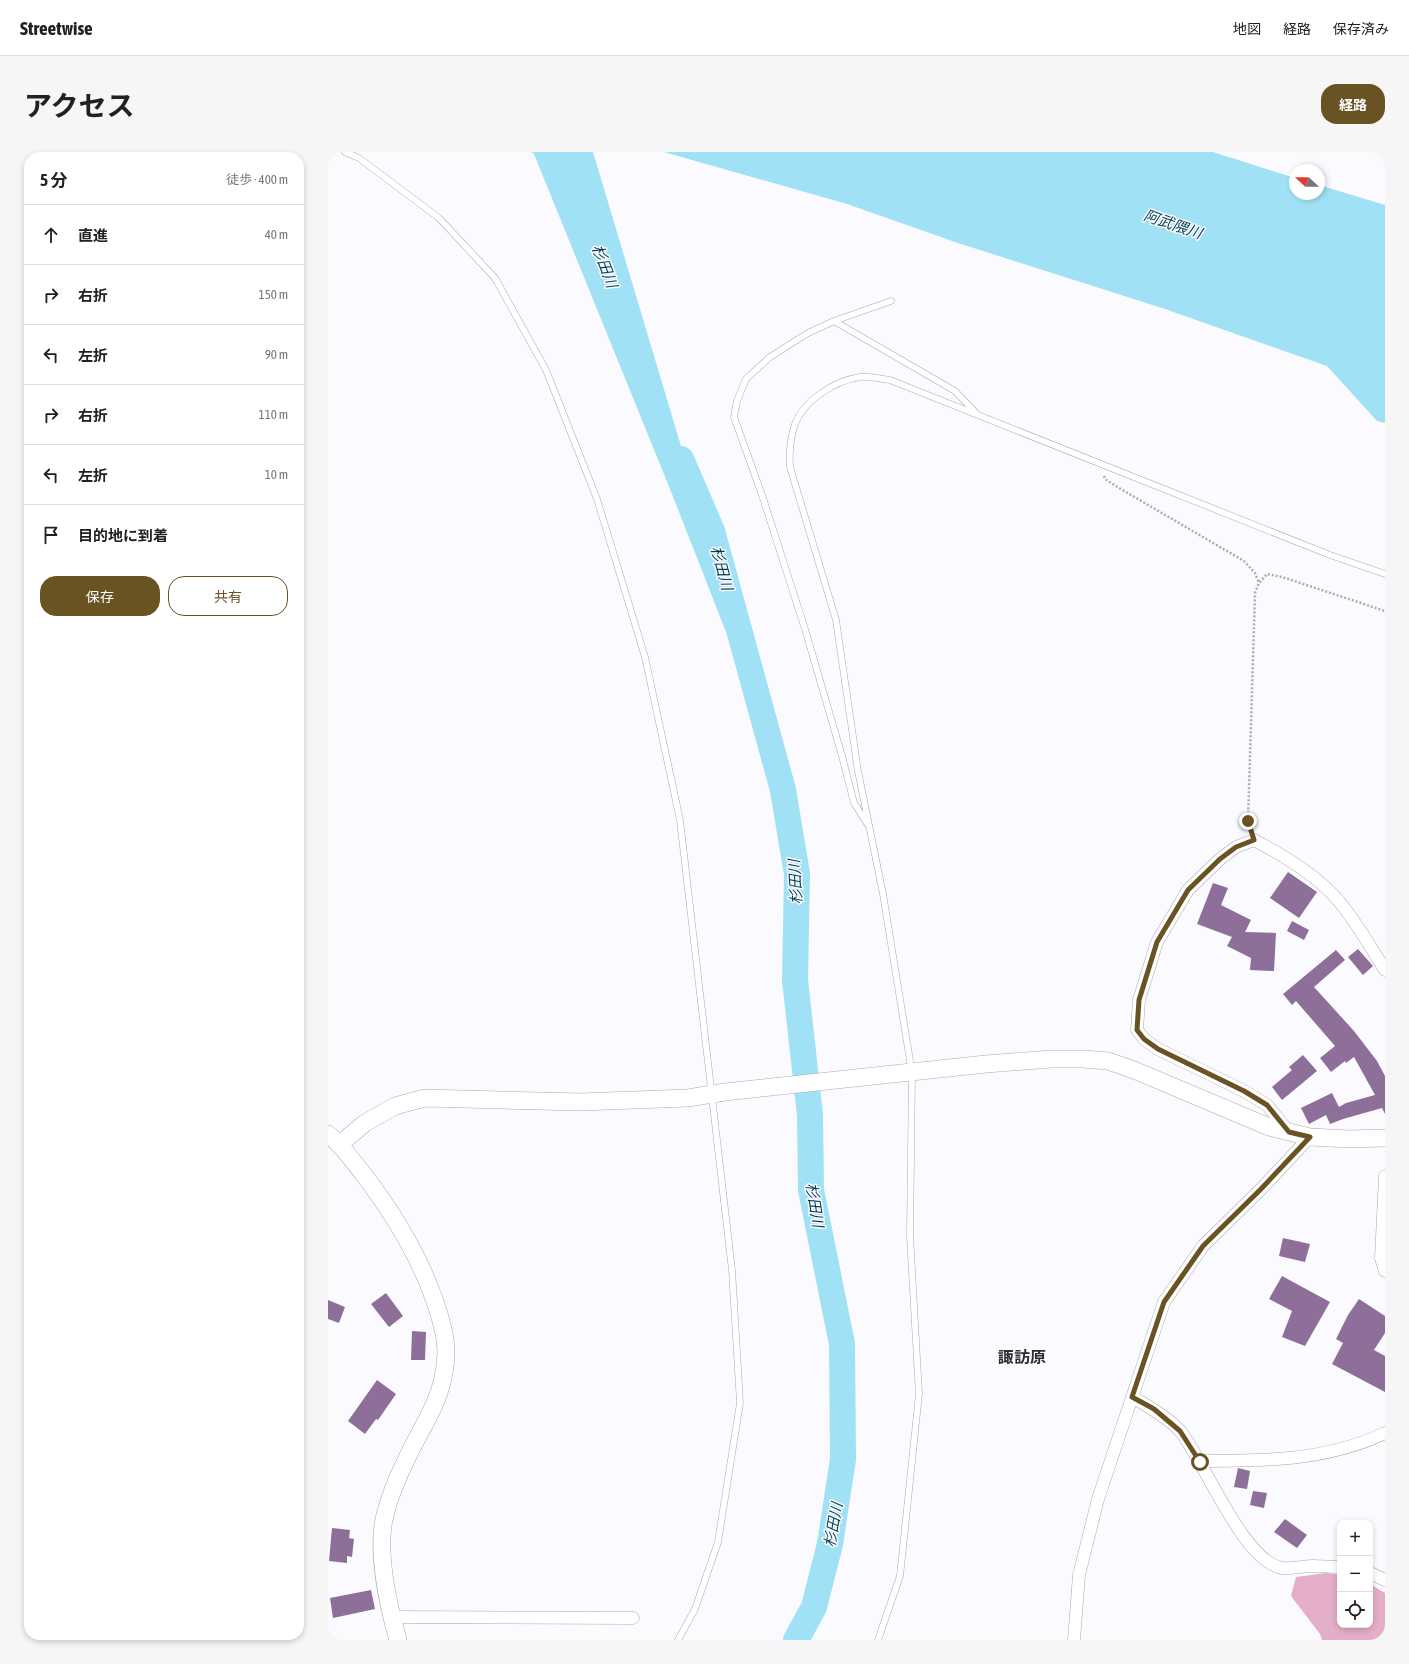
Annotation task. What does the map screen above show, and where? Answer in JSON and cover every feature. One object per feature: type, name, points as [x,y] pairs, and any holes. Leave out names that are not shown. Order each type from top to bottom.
[{"type":"street","points":[[1289,1132],[1267,1105],[1244,1091],[1158,1049],[1144,1039],[1137,1030],[1139,1000],[1157,942],[1188,890],[1220,859],[1236,847],[1254,840],[1311,875],[1337,899],[1385,970]]},
{"type":"street","points":[[398,1640],[386,1583],[381,1544],[385,1515],[407,1458],[439,1394],[445,1363],[444,1334],[432,1296],[414,1253],[376,1191],[334,1139],[396,1106],[425,1098],[580,1102],[688,1098],[718,1093],[1051,1059],[1108,1061],[1134,1070],[1269,1127],[1310,1137],[1349,1139],[1385,1138]]},
{"type":"street","points":[[1074,1640],[1079,1575],[1098,1499],[1164,1302],[1203,1246],[1261,1189],[1310,1137]]},
{"type":"street","points":[[1385,1176],[1381,1258],[1385,1271]]},
{"type":"street","points":[[1132,1397],[1154,1409],[1180,1431],[1245,1539],[1268,1562],[1282,1568],[1314,1566],[1337,1567]]},
{"type":"street","points":[[1200,1462],[1272,1461],[1323,1454],[1371,1439],[1385,1432]]},
{"type":"street","points":[[1373,1574],[1385,1580]]},
{"type":"street","points":[[393,1617],[633,1618]]},
{"type":"lane","points":[[345,152],[359,158],[439,218],[495,278],[546,370],[591,484],[645,657],[680,820],[718,1093],[732,1270],[740,1403],[718,1542],[695,1609],[678,1640]]},
{"type":"lane","points":[[870,828],[854,803],[805,629],[762,495],[734,417],[737,401],[746,379],[770,357],[808,333],[834,321],[891,301]]},
{"type":"lane","points":[[834,321],[955,391],[977,414]]},
{"type":"lane","points":[[878,1640],[900,1576],[920,1394],[910,1236],[912,1073],[883,894],[858,771],[836,620],[790,467],[789,448],[794,426],[806,407],[824,391],[845,381],[861,377],[890,380],[1330,555],[1385,574]]},
{"type":"path","points":[[1095,461],[1105,479],[1244,560],[1255,573],[1258,583]]},
{"type":"path","points":[[1254,840],[1248,821],[1255,593],[1258,583],[1267,574],[1282,577],[1385,611]]},
{"type":"shaded area","points":[[1326,1573],[1337,1575],[1337,1628],[1373,1628],[1373,1586],[1385,1593],[1385,1640],[1322,1640],[1320,1634],[1291,1596],[1296,1577]]},
{"type":"water","points":[[531,152],[593,152],[771,747],[672,494],[534,154]]},
{"type":"water","name":"阿武隈川","points":[[664,152],[1213,152],[1289,176],[1289,200],[1325,200],[1325,187],[1385,205],[1385,423],[1377,421],[1327,366],[1165,309],[958,243],[847,204]]},
{"type":"building","points":[[1288,872],[1317,892],[1299,918],[1270,898]]},
{"type":"building","points":[[1213,883],[1228,888],[1221,905],[1251,920],[1245,932],[1276,933],[1274,971],[1250,970],[1251,958],[1227,946],[1232,937],[1197,924]]},
{"type":"building","points":[[1292,921],[1309,930],[1304,940],[1287,931]]},
{"type":"building","points":[[1358,949],[1373,966],[1363,975],[1348,957]]},
{"type":"building","points":[[1336,950],[1345,960],[1314,987],[1354,1031],[1377,1061],[1385,1076],[1385,1114],[1382,1108],[1330,1124],[1326,1115],[1309,1124],[1301,1108],[1332,1093],[1339,1107],[1346,1103],[1375,1095],[1354,1057],[1346,1063],[1345,1061],[1331,1072],[1320,1058],[1335,1046],[1296,1001],[1292,1005],[1283,994]]},
{"type":"building","points":[[1303,1055],[1317,1071],[1282,1100],[1272,1087],[1292,1070],[1289,1067]]},
{"type":"building","points":[[1283,1238],[1310,1244],[1305,1262],[1279,1256]]},
{"type":"building","points":[[1282,1276],[1330,1302],[1305,1346],[1282,1337],[1292,1311],[1269,1299]]},
{"type":"building","points":[[386,1293],[403,1316],[389,1327],[371,1304]]},
{"type":"building","points":[[1359,1299],[1385,1316],[1385,1333],[1374,1350],[1385,1356],[1385,1392],[1332,1364],[1343,1343],[1336,1339],[1348,1315]]},
{"type":"building","points":[[328,1300],[345,1307],[339,1323],[328,1319]]},
{"type":"building","points":[[412,1331],[426,1332],[425,1360],[411,1360]]},
{"type":"building","points":[[377,1380],[396,1394],[378,1420],[376,1419],[365,1434],[348,1421]]},
{"type":"building","points":[[1238,1468],[1250,1471],[1247,1489],[1234,1487]]},
{"type":"building","points":[[1253,1491],[1267,1493],[1264,1508],[1250,1505]]},
{"type":"building","points":[[1285,1519],[1307,1535],[1297,1548],[1274,1532]]},
{"type":"building","points":[[332,1528],[350,1530],[349,1538],[354,1539],[352,1557],[347,1556],[347,1563],[329,1561]]},
{"type":"building","points":[[371,1590],[375,1609],[333,1618],[330,1598]]},
{"type":"waterway","name":"杉田川","points":[[681,459],[712,531],[783,790],[797,874],[795,980],[810,1115],[811,1190],[842,1344],[843,1459],[830,1544],[814,1607],[796,1640]]},
{"type":"district","name":"諏訪原","points":[[1022,1357]]},
{"type":"route","points":[[1200,1462],[1180,1431],[1154,1409],[1132,1397],[1164,1302],[1203,1246],[1261,1189],[1310,1137],[1289,1132],[1280,1119],[1267,1105],[1244,1091],[1158,1049],[1144,1039],[1137,1030],[1139,1000],[1157,942],[1188,890],[1220,859],[1236,847],[1254,840],[1248,821]]}]
